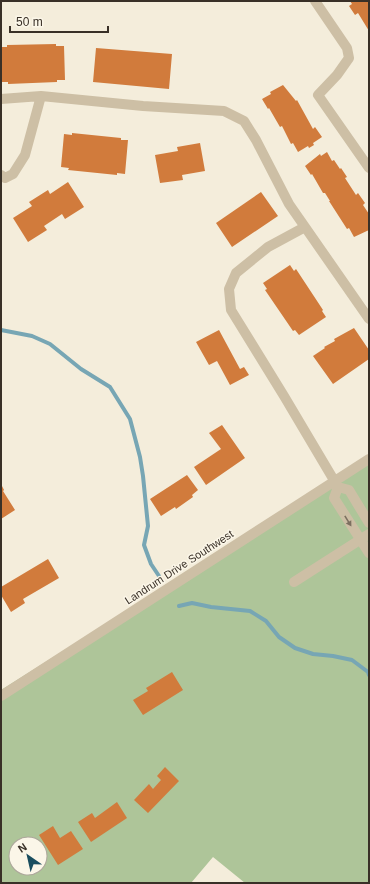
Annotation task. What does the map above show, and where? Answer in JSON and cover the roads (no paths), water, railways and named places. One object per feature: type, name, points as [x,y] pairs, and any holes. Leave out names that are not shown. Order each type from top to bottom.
[{"type":"street","points":[[315,1],[347,48],[349,58],[337,75],[318,95],[369,168]]},
{"type":"street","points":[[1,175],[4,178],[14,174],[24,155],[41,96]]},
{"type":"street","points":[[1,99],[41,96],[143,106],[224,110],[244,121],[256,140],[289,204],[369,319]]},
{"type":"street","points":[[305,227],[268,247],[236,272],[229,289],[231,310],[284,396],[336,485],[349,490],[369,523]]},
{"type":"street","name":"Landrum Drive Southwest","points":[[1,696],[336,485],[369,459]]},
{"type":"street","points":[[336,485],[334,498],[369,553]]},
{"type":"street","points":[[294,582],[369,534]]},
{"type":"waterway","points":[[1,330],[32,336],[50,344],[81,369],[110,387],[130,419],[140,457],[148,526],[144,545],[151,564],[159,576]]},
{"type":"waterway","points":[[179,606],[192,603],[211,607],[250,611],[266,621],[279,637],[295,648],[313,654],[352,660],[368,672],[369,675]]}]
